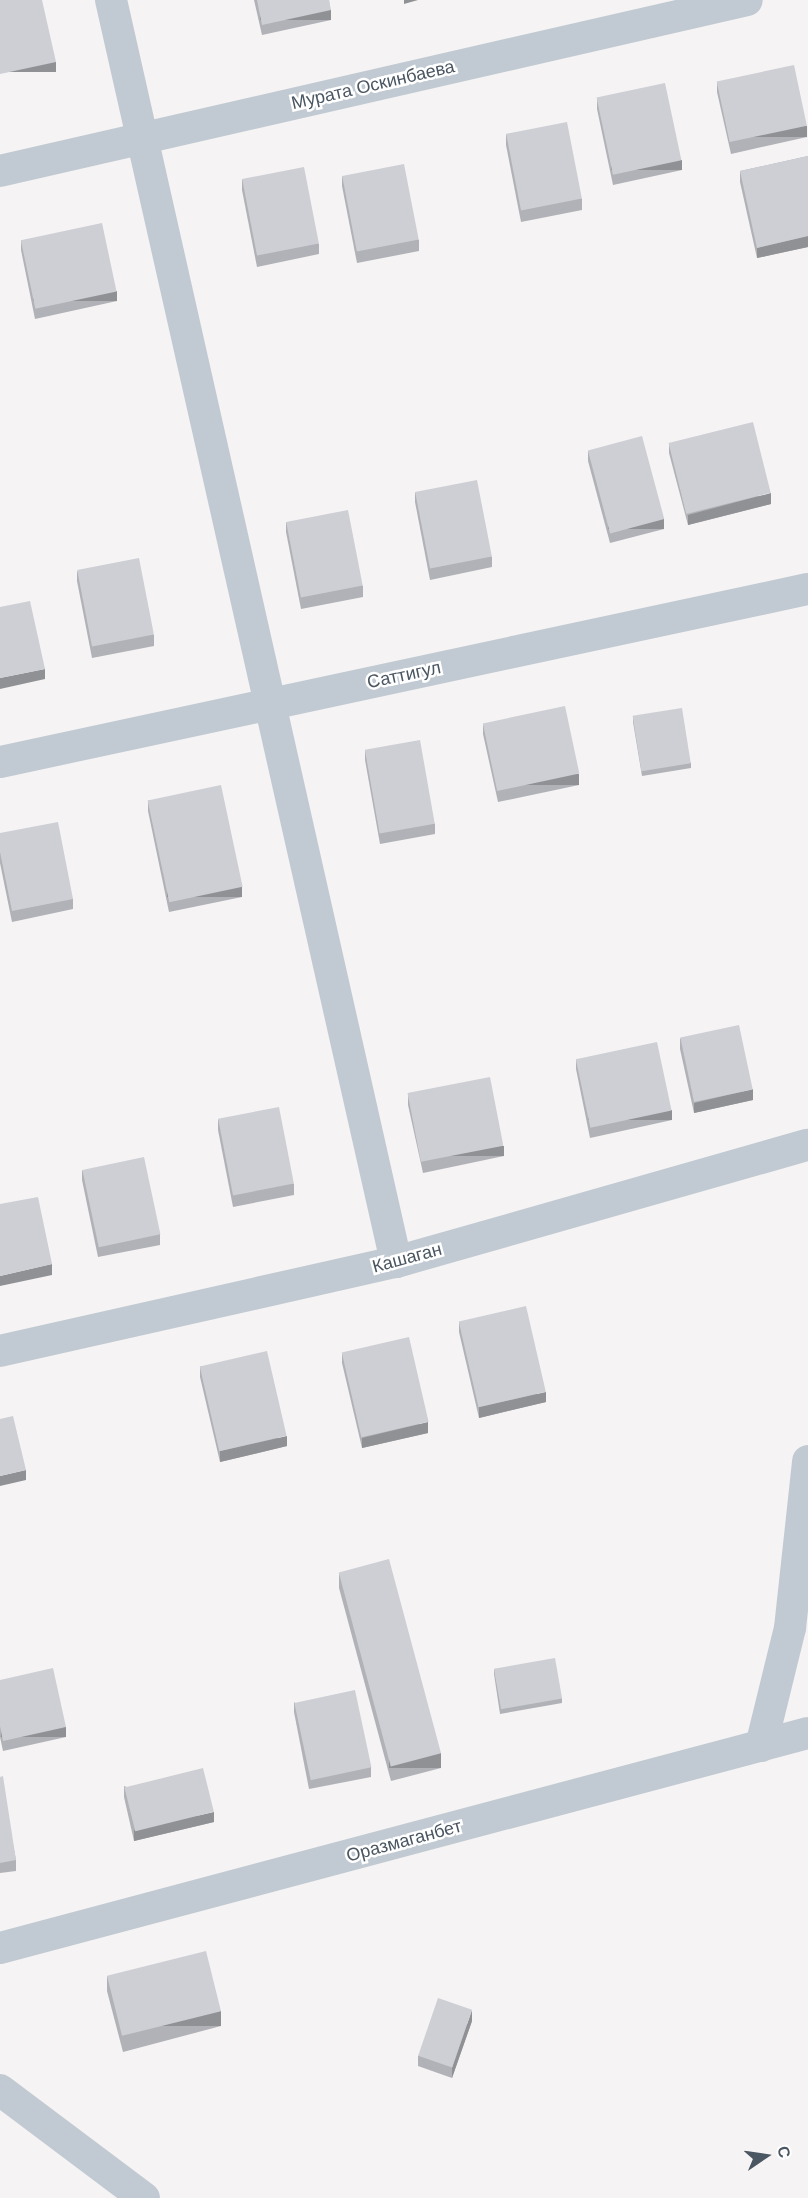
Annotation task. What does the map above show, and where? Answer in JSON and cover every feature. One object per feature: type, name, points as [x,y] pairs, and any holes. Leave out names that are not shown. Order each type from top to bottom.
[{"type":"street","points":[[111,0],[396,1262]]},
{"type":"street","name":"Мурата Оскинбаева","points":[[0,171],[747,0]]},
{"type":"street","name":"Саттигул","points":[[0,762],[808,589]]},
{"type":"street","name":"Кашаган","points":[[0,1351],[396,1262],[808,1145]]},
{"type":"street","points":[[761,1746],[790,1628],[808,1461]]},
{"type":"street","name":"Оразмаганбет","points":[[0,1948],[808,1733]]},
{"type":"street","points":[[0,2090],[144,2198]]},
{"type":"building","points":[[0,0],[42,0],[56,62],[0,74]]},
{"type":"building","points":[[257,0],[329,0],[331,10],[262,25]]},
{"type":"building","points":[[794,65],[807,126],[730,142],[717,81]]},
{"type":"building","points":[[665,83],[681,160],[613,175],[597,98]]},
{"type":"building","points":[[567,122],[582,199],[521,210],[506,134]]},
{"type":"building","points":[[808,156],[808,236],[757,248],[740,171]]},
{"type":"building","points":[[404,164],[419,240],[357,252],[342,176]]},
{"type":"building","points":[[304,167],[319,244],[257,256],[242,179]]},
{"type":"building","points":[[102,223],[117,291],[35,309],[21,240]]},
{"type":"building","points":[[753,422],[771,493],[686,514],[669,443]]},
{"type":"building","points":[[642,436],[664,519],[610,534],[588,450]]},
{"type":"building","points":[[477,480],[492,557],[430,569],[415,492]]},
{"type":"building","points":[[348,510],[363,586],[301,598],[286,522]]},
{"type":"building","points":[[139,558],[154,635],[92,647],[77,570]]},
{"type":"building","points":[[30,601],[45,669],[0,678],[0,607]]},
{"type":"building","points":[[565,706],[579,773],[497,791],[483,723]]},
{"type":"building","points":[[682,708],[691,763],[641,771],[633,716]]},
{"type":"building","points":[[420,740],[435,824],[380,833],[365,750]]},
{"type":"building","points":[[221,785],[243,887],[169,902],[148,801]]},
{"type":"building","points":[[58,822],[73,899],[12,911],[0,852],[0,833]]},
{"type":"building","points":[[739,1025],[753,1090],[694,1102],[680,1037]]},
{"type":"building","points":[[657,1042],[672,1110],[590,1128],[576,1059]]},
{"type":"building","points":[[490,1077],[503,1146],[421,1162],[408,1093]]},
{"type":"building","points":[[279,1107],[294,1184],[233,1195],[218,1119]]},
{"type":"building","points":[[144,1157],[160,1234],[99,1247],[82,1170]]},
{"type":"building","points":[[38,1197],[52,1264],[0,1276],[0,1204]]},
{"type":"building","points":[[526,1306],[546,1392],[479,1407],[459,1322]]},
{"type":"building","points":[[409,1337],[429,1422],[361,1437],[342,1353]]},
{"type":"building","points":[[267,1351],[287,1436],[219,1451],[200,1367]]},
{"type":"building","points":[[13,1416],[26,1470],[0,1476],[0,1419]]},
{"type":"building","points":[[389,1559],[441,1753],[391,1767],[339,1572]]},
{"type":"building","points":[[555,1658],[562,1698],[501,1709],[494,1669]]},
{"type":"building","points":[[53,1668],[66,1727],[3,1741],[0,1726],[0,1680]]},
{"type":"building","points":[[355,1690],[371,1767],[311,1780],[294,1703]]},
{"type":"building","points":[[203,1768],[214,1812],[135,1831],[124,1788]]},
{"type":"building","points":[[3,1776],[16,1860],[0,1863],[0,1777]]},
{"type":"building","points":[[206,1951],[221,2011],[122,2036],[107,1976]]},
{"type":"building","points":[[438,1998],[472,2010],[452,2067],[418,2056]]}]
